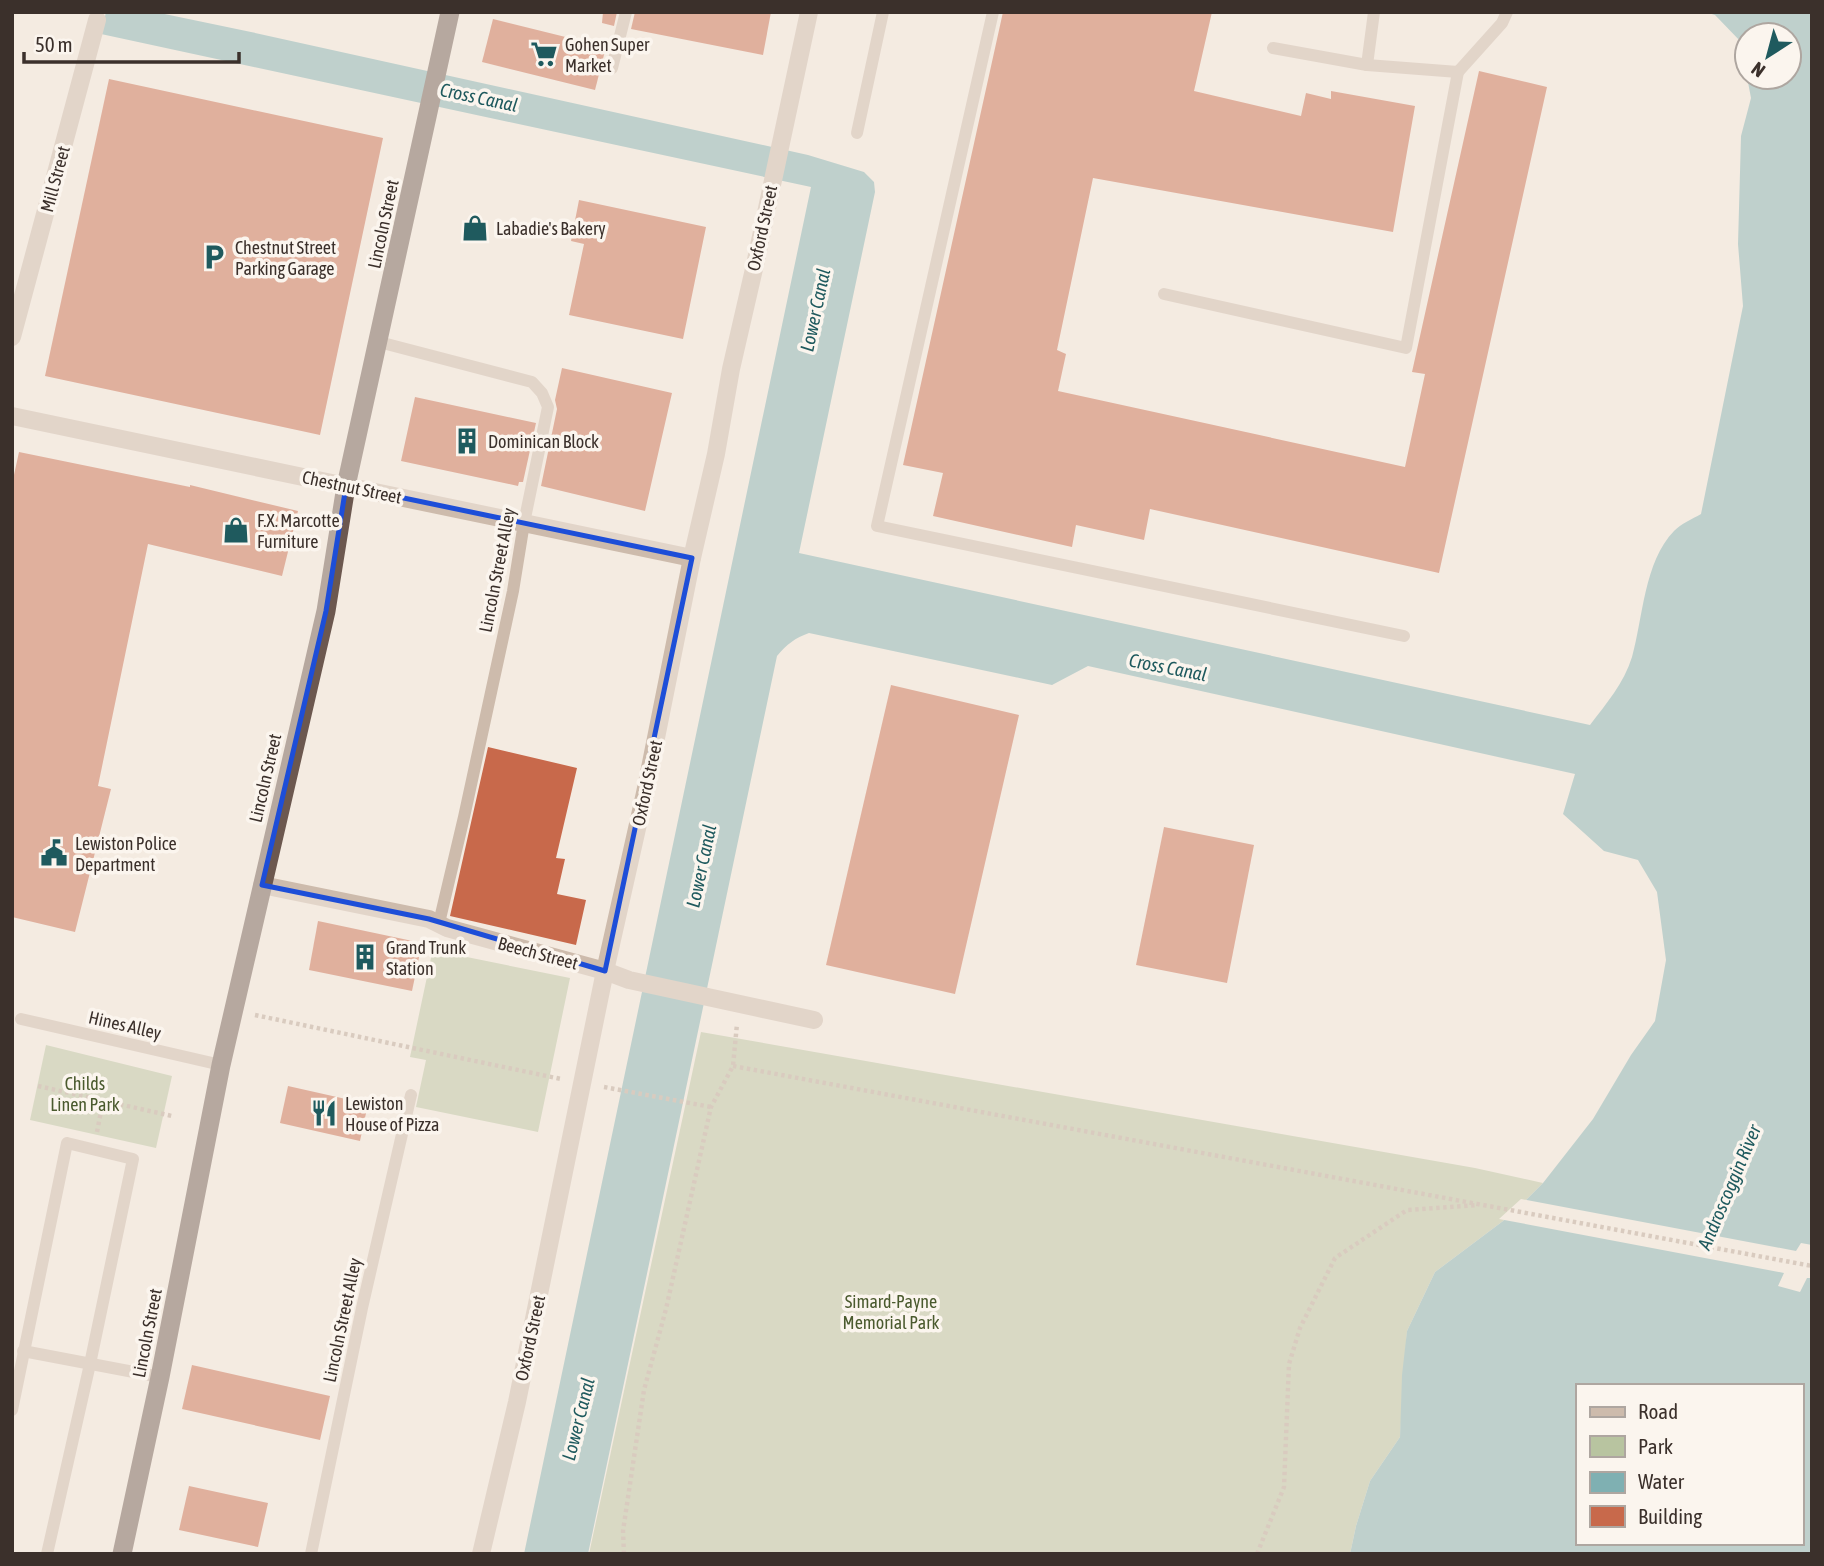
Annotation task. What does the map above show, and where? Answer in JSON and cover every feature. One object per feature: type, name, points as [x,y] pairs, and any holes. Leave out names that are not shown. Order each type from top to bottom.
[{"type":"highway","name":"Lincoln Street","points":[[122,1554],[160,1377],[221,1065],[326,611],[346,486],[450,12]]},
{"type":"street","name":"Oxford Street","points":[[481,1554],[517,1402],[605,971],[716,454],[731,369],[809,12]]},
{"type":"street","name":"Mill Street","points":[[12,337],[97,20]]},
{"type":"street","name":"Chestnut Street","points":[[12,416],[692,558]]},
{"type":"street","name":"Beech Street","points":[[262,885],[429,919],[447,928],[629,980],[814,1020]]},
{"type":"lane","points":[[612,68],[626,12]]},
{"type":"lane","points":[[857,133],[883,12]]},
{"type":"lane","points":[[993,12],[877,526],[1404,636]]},
{"type":"lane","points":[[1367,65],[1374,12]]},
{"type":"lane","points":[[1164,293],[1406,348],[1458,72],[1502,23],[1507,12]]},
{"type":"lane","points":[[1273,48],[1367,65],[1458,72]]},
{"type":"lane","name":"Lincoln Street Alley","points":[[379,342],[532,382],[542,393],[548,407],[513,592],[439,923]]},
{"type":"lane","name":"Hines Alley","points":[[20,1018],[221,1065]]},
{"type":"lane","name":"Lincoln Street Alley","points":[[311,1554],[362,1308],[411,1095]]},
{"type":"lane","points":[[12,1410],[67,1143],[133,1159],[47,1554]]},
{"type":"lane","points":[[23,1350],[160,1377]]},
{"type":"path","points":[[624,1554],[623,1531],[644,1390],[666,1309],[711,1107],[733,1066],[738,1003]]},
{"type":"path","points":[[233,1010],[711,1107]]},
{"type":"path","points":[[733,1066],[1812,1266]]},
{"type":"path","points":[[37,1086],[172,1116]]},
{"type":"path","points":[[96,1135],[103,1101]]},
{"type":"path","points":[[1257,1554],[1284,1488],[1289,1364],[1300,1328],[1335,1258],[1407,1210],[1485,1205]]},
{"type":"highlighted area","points":[[346,486],[692,558],[605,971],[429,919],[262,885],[326,611]]},
{"type":"green space","points":[[435,939],[442,952],[570,978],[538,1132],[416,1107],[426,1060],[410,1057]]},
{"type":"green space","name":"Simard-Payne Memorial Park","points":[[701,1032],[1475,1168],[1543,1183],[1511,1215],[1435,1272],[1407,1331],[1400,1437],[1370,1481],[1350,1554],[589,1554]]},
{"type":"green space","name":"Childs Linen Park","points":[[46,1045],[172,1076],[156,1148],[30,1120]]},
{"type":"water","points":[[106,12],[155,12],[251,32],[808,155],[864,172],[874,182],[875,192],[799,553],[1590,725],[1629,667],[1656,558],[1674,531],[1701,514],[1743,306],[1738,244],[1741,136],[1751,98],[1750,91],[1803,91],[1803,21],[1733,21],[1733,34],[1715,15],[1705,12],[1812,12],[1812,1554],[1350,1554],[1370,1481],[1400,1437],[1407,1331],[1435,1272],[1511,1215],[1543,1183],[1593,1119],[1631,1055],[1655,1021],[1666,960],[1657,892],[1638,860],[1604,851],[1563,814],[1575,774],[1088,666],[1052,685],[809,633],[792,642],[777,656],[588,1554],[524,1554],[811,187],[101,34]]},
{"type":"pier","points":[[1521,1199],[1796,1251],[1801,1243],[1812,1245],[1812,1278],[1807,1278],[1800,1292],[1778,1286],[1784,1273],[1499,1219]]},
{"type":"building","points":[[603,12],[617,12],[614,26],[602,23]]},
{"type":"building","points":[[635,12],[771,12],[763,55],[631,29]]},
{"type":"building","points":[[1003,12],[1212,12],[1194,91],[1301,116],[1306,93],[1331,99],[1331,91],[1415,106],[1393,232],[1093,178],[1057,350],[1066,354],[1058,391],[1405,467],[1425,374],[1412,372],[1479,71],[1547,87],[1439,573],[1150,509],[1144,540],[1076,525],[1072,547],[933,516],[943,473],[903,465]]},
{"type":"building","name":"Gohen Super Market","points":[[493,19],[606,47],[595,90],[482,62]]},
{"type":"building","name":"Chestnut Street Parking Garage","points":[[109,79],[383,138],[320,435],[45,376]]},
{"type":"building","points":[[579,200],[706,227],[683,339],[569,315],[584,244],[571,241]]},
{"type":"building","points":[[562,368],[672,393],[645,511],[541,486],[557,409],[555,400]]},
{"type":"building","name":"Dominican Block","points":[[415,397],[536,423],[523,482],[519,482],[518,486],[401,461]]},
{"type":"building","points":[[19,452],[190,485],[298,511],[282,576],[148,544],[98,786],[111,789],[75,932],[12,917],[12,484]]},
{"type":"building","points":[[891,685],[1019,715],[955,994],[826,965]]},
{"type":"building","points":[[488,747],[577,768],[556,858],[565,859],[557,894],[586,900],[576,945],[450,916]]},
{"type":"building","points":[[1164,827],[1254,845],[1227,983],[1136,965]]},
{"type":"building","name":"Grand Trunk Station","points":[[318,921],[422,943],[412,991],[309,970]]},
{"type":"building","name":"Lewiston House of Pizza","points":[[288,1086],[368,1104],[360,1141],[280,1123]]},
{"type":"building","points":[[192,1365],[330,1396],[320,1440],[182,1409]]},
{"type":"building","points":[[189,1486],[268,1503],[258,1547],[179,1530]]},
{"type":"place","name":"Gohen Super Market","points":[[544,54]]},
{"type":"place","name":"Labadie's Bakery","points":[[475,228]]},
{"type":"place","name":"Chestnut Street Parking Garage","points":[[214,257]]},
{"type":"place","name":"Dominican Block","points":[[467,441]]},
{"type":"place","name":"F.X. Marcotte Furniture","points":[[236,530]]},
{"type":"place","name":"Lewiston Police Department","points":[[54,853]]},
{"type":"place","name":"Grand Trunk Station","points":[[365,957]]},
{"type":"place","name":"Lewiston House of Pizza","points":[[324,1113]]},
{"type":"water label","name":"Cross Canal","points":[[479,97]]},
{"type":"water label","name":"Lower Canal","points":[[815,310]]},
{"type":"water label","name":"Cross Canal","points":[[1168,667]]},
{"type":"water label","name":"Lower Canal","points":[[701,866]]},
{"type":"water label","name":"Androscoggin River","points":[[1729,1187]]},
{"type":"water label","name":"Lower Canal","points":[[578,1419]]}]
